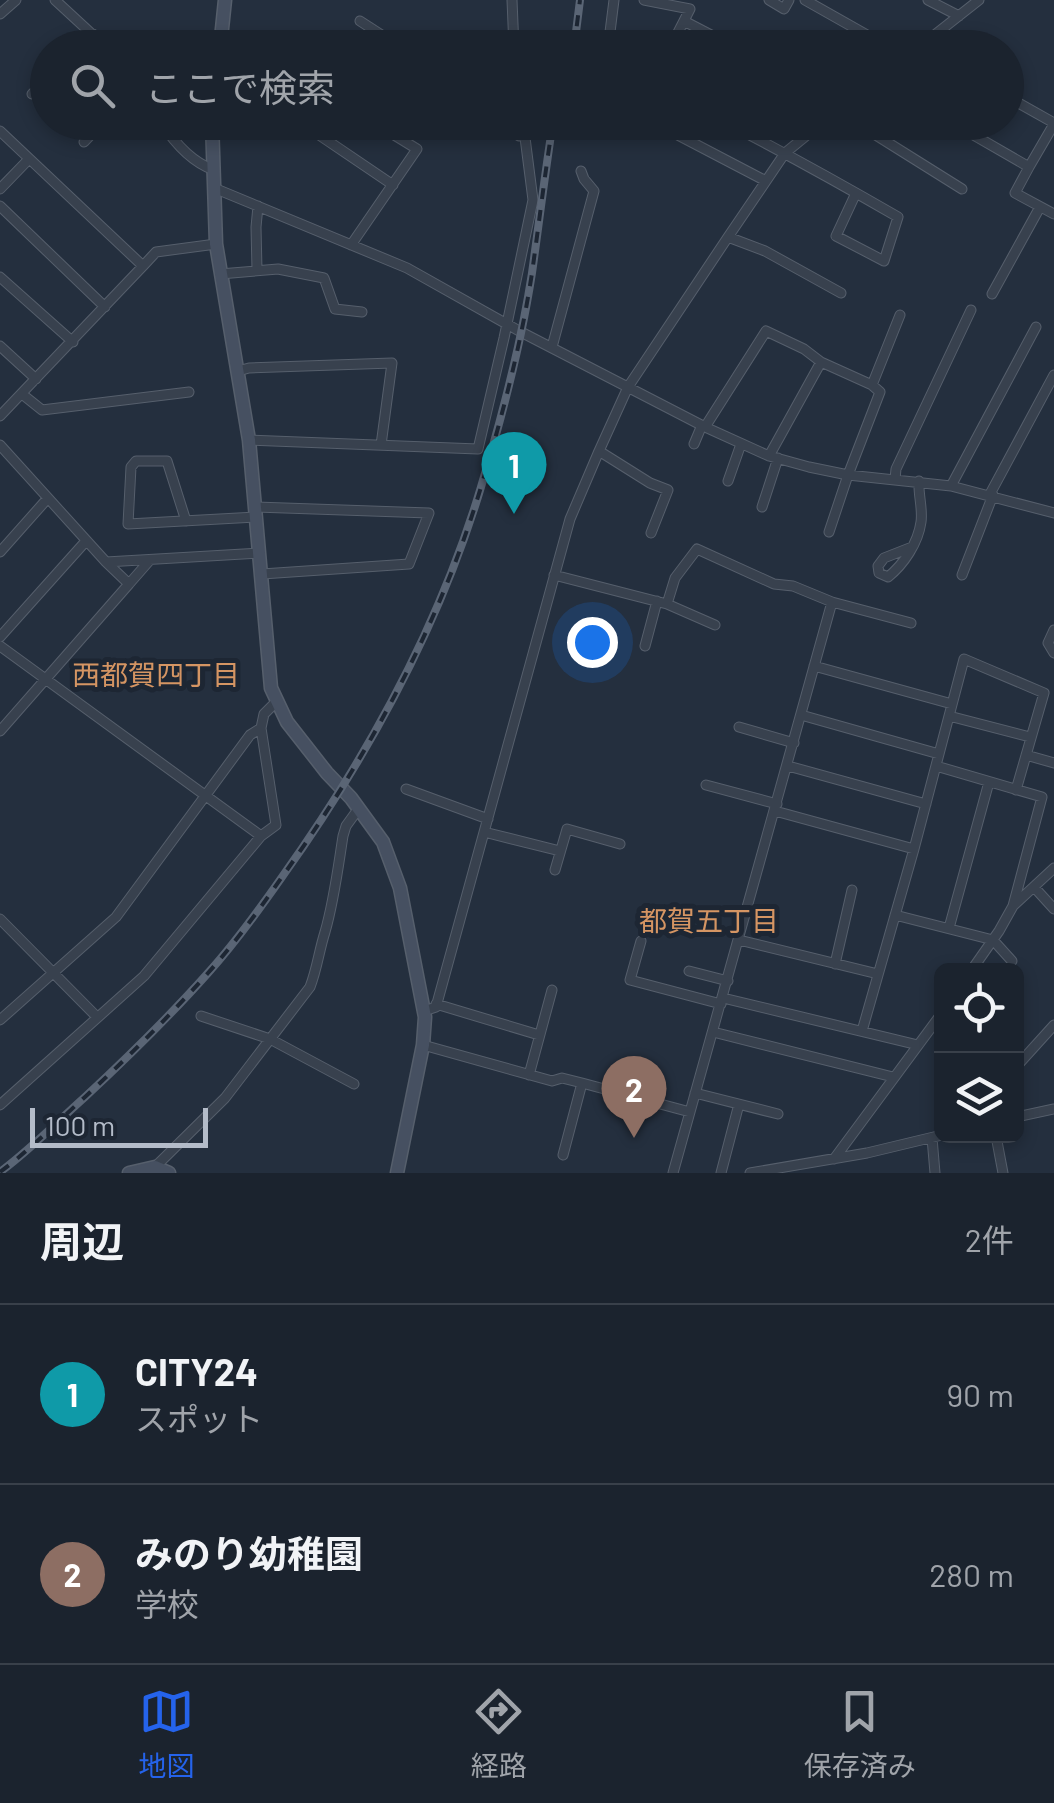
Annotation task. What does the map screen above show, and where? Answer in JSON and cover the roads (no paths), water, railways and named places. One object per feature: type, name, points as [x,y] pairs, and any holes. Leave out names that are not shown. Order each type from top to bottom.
[{"type":"street","points":[[0,14],[16,0]]},
{"type":"street","points":[[55,0],[88,30]]},
{"type":"street","points":[[222,30],[225,0]]},
{"type":"street","points":[[512,0],[513,30]]},
{"type":"street","points":[[610,30],[614,0]]},
{"type":"street","points":[[644,0],[690,9],[679,30]]},
{"type":"street","points":[[769,0],[784,9],[789,0]]},
{"type":"street","points":[[805,0],[858,30]]},
{"type":"street","points":[[928,0],[959,16]]},
{"type":"street","points":[[942,30],[979,0]]},
{"type":"street","points":[[360,21],[374,30]]},
{"type":"street","points":[[684,21],[701,30]]},
{"type":"street","points":[[1024,106],[1054,124],[1015,194],[1054,214]]},
{"type":"street","points":[[0,131],[143,266]]},
{"type":"street","points":[[173,140],[203,166],[214,170]]},
{"type":"street","points":[[213,140],[216,244],[249,440],[268,666],[276,702],[286,722],[384,842],[400,888],[430,1008]]},
{"type":"street","points":[[327,140],[393,185]]},
{"type":"street","points":[[352,245],[417,149],[402,140]]},
{"type":"street","points":[[249,440],[478,449],[533,200],[525,140]]},
{"type":"street","points":[[687,140],[766,181]]},
{"type":"street","points":[[760,140],[785,153],[856,193],[898,217],[884,261],[836,236],[856,193]]},
{"type":"street","points":[[397,1173],[430,1008],[484,832],[570,520],[628,387],[785,153],[801,140]]},
{"type":"street","points":[[884,140],[962,189]]},
{"type":"street","points":[[982,140],[1029,168]]},
{"type":"street","points":[[0,189],[29,159]]},
{"type":"street","points":[[552,347],[594,191],[582,170]]},
{"type":"street","points":[[214,188],[407,268],[628,387],[774,457],[848,475],[950,486],[1054,513]]},
{"type":"street","points":[[0,206],[105,307]]},
{"type":"street","points":[[257,270],[258,206]]},
{"type":"street","points":[[992,294],[1040,207]]},
{"type":"street","points":[[728,236],[841,293]]},
{"type":"street","points":[[0,416],[156,252],[216,244]]},
{"type":"street","points":[[220,274],[278,269],[324,278],[335,309],[362,312]]},
{"type":"street","points":[[0,276],[72,342]]},
{"type":"street","points":[[895,479],[896,469],[971,310]]},
{"type":"street","points":[[872,385],[900,315]]},
{"type":"street","points":[[950,486],[1036,327]]},
{"type":"street","points":[[694,444],[766,331],[872,385],[880,392],[829,532]]},
{"type":"street","points":[[0,346],[36,380]]},
{"type":"street","points":[[762,506],[774,457],[821,362]]},
{"type":"street","points":[[238,371],[392,363],[381,446]]},
{"type":"street","points":[[962,575],[991,495],[1054,375]]},
{"type":"street","points":[[22,394],[42,410],[189,392]]},
{"type":"street","points":[[728,482],[742,444]]},
{"type":"street","points":[[0,445],[130,584]]},
{"type":"street","points":[[600,451],[668,490],[653,528],[666,528]]},
{"type":"street","points":[[0,466],[10,456]]},
{"type":"street","points":[[186,521],[167,461],[136,461],[131,466],[128,524],[186,521],[256,512],[429,513],[410,564],[262,574]]},
{"type":"street","points":[[912,547],[921,522],[918,481]]},
{"type":"street","points":[[0,552],[48,498]]},
{"type":"street","points":[[0,637],[86,541]]},
{"type":"street","points":[[645,646],[674,578],[697,549],[774,584],[794,586],[832,602],[911,623]]},
{"type":"street","points":[[106,562],[260,554]]},
{"type":"street","points":[[0,731],[150,560]]},
{"type":"street","points":[[554,575],[662,602],[715,625]]},
{"type":"street","points":[[673,1173],[832,602]]},
{"type":"street","points":[[1054,630],[1048,643],[1054,653]]},
{"type":"street","points":[[0,646],[261,836]]},
{"type":"street","points":[[862,1032],[964,659],[1049,696],[1030,737],[1016,790]]},
{"type":"street","points":[[814,666],[952,704]]},
{"type":"street","points":[[0,1105],[144,976],[261,836],[276,825],[261,728],[264,714],[276,702]]},
{"type":"street","points":[[800,715],[939,754]]},
{"type":"street","points":[[949,716],[1030,737]]},
{"type":"street","points":[[739,727],[794,743]]},
{"type":"street","points":[[0,1020],[116,917],[250,735],[261,728]]},
{"type":"street","points":[[1026,754],[1054,763]]},
{"type":"street","points":[[788,766],[926,804]]},
{"type":"street","points":[[936,766],[1042,797],[1013,906],[977,963]]},
{"type":"street","points":[[949,928],[989,782]]},
{"type":"street","points":[[706,784],[914,849]]},
{"type":"street","points":[[406,789],[488,818]]},
{"type":"street","points":[[129,1173],[155,1167],[225,1098],[310,987],[330,918],[346,826],[358,808]]},
{"type":"street","points":[[555,870],[567,829],[620,844]]},
{"type":"street","points":[[484,832],[560,851]]},
{"type":"street","points":[[1013,906],[1054,868]]},
{"type":"street","points":[[1034,887],[1054,909]]},
{"type":"street","points":[[835,964],[852,890]]},
{"type":"street","points":[[895,914],[993,940],[1012,960]]},
{"type":"street","points":[[0,919],[97,1018]]},
{"type":"street","points":[[739,940],[878,974]]},
{"type":"street","points":[[636,946],[630,980],[918,1045]]},
{"type":"street","points":[[689,971],[728,981]]},
{"type":"street","points":[[529,1075],[552,990]]},
{"type":"street","points":[[430,1008],[539,1035]]},
{"type":"street","points":[[201,1016],[270,1039],[354,1084]]},
{"type":"street","points":[[822,1173],[934,1023]]},
{"type":"street","points":[[1024,1058],[1054,1025]]},
{"type":"street","points":[[713,1032],[893,1077]]},
{"type":"street","points":[[423,1045],[552,1081],[562,1078],[690,1112]]},
{"type":"street","points":[[563,1155],[582,1083]]},
{"type":"street","points":[[695,1094],[778,1114]]},
{"type":"street","points":[[721,1173],[739,1104]]},
{"type":"street","points":[[1024,1115],[1054,1109]]},
{"type":"street","points":[[750,1173],[934,1138]]},
{"type":"street","points":[[935,1173],[937,1143]]},
{"type":"street","points":[[997,1143],[1003,1173]]},
{"type":"street","points":[[155,1167],[169,1173]]},
{"type":"railway","points":[[576,30],[580,0]]},
{"type":"railway","points":[[0,1172],[133,1052],[228,950],[313,832],[398,690],[464,539],[496,434],[528,300],[550,140]]},
{"type":"place","name":"CITY24","points":[[514,514]]},
{"type":"place","name":"みのり幼稚園","points":[[634,1138]]},
{"type":"district","name":"西都賀四丁目","points":[[156,675]]},
{"type":"district","name":"都賀五丁目","points":[[709,921]]}]
